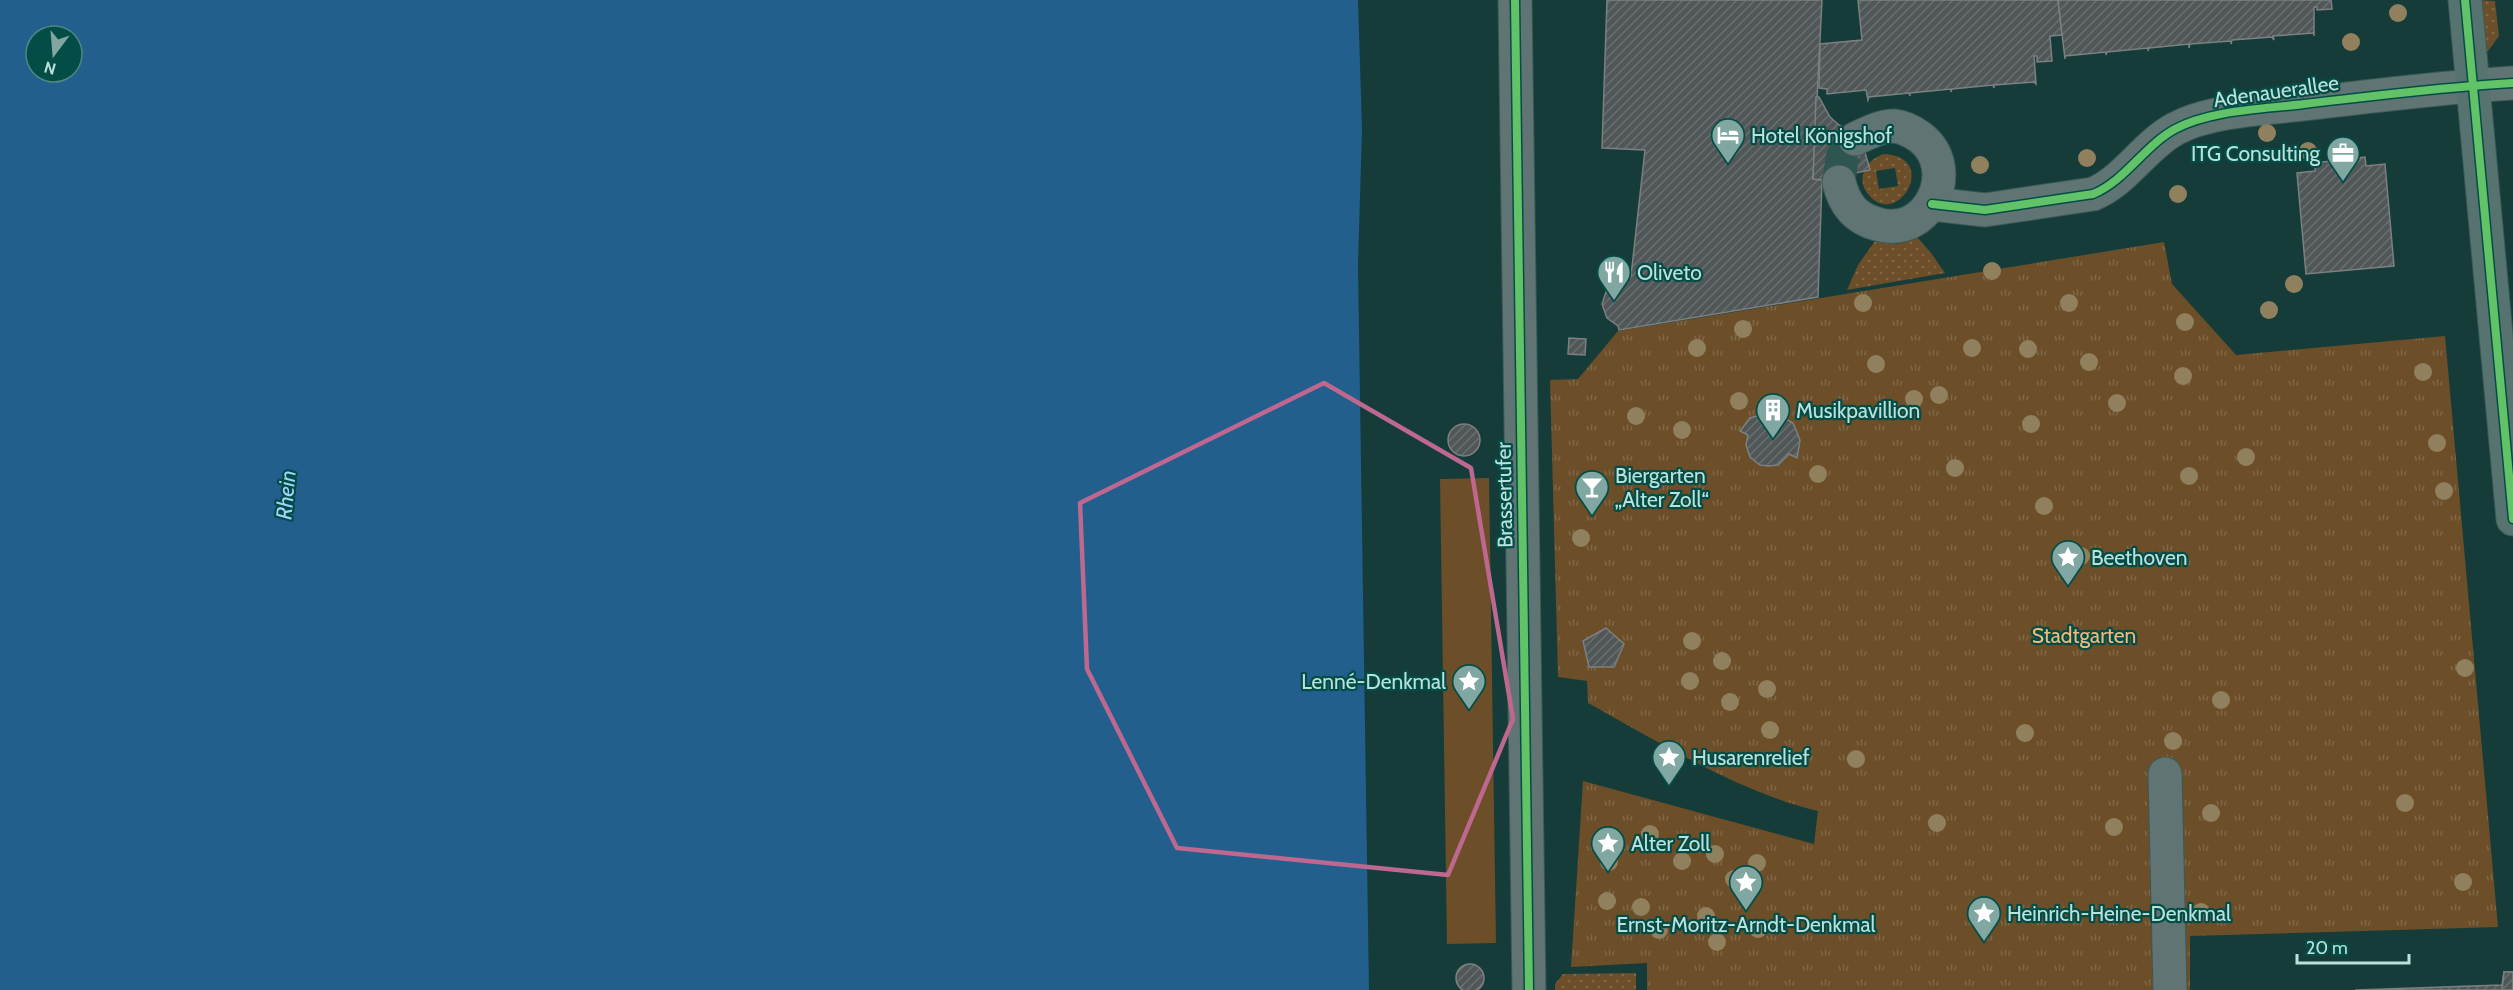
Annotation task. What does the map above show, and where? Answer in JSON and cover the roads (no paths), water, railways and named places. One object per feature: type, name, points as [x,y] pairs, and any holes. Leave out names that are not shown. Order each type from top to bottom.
[{"type":"main road","points":[[2465,0],[2471,85],[2513,519]]},
{"type":"street","name":"Brassertufer","points":[[1515,0],[1529,990]]},
{"type":"street","name":"Adenauerallee","points":[[1932,204],[1985,210],[2093,194],[2108,186],[2155,143],[2176,129],[2234,112],[2471,85],[2513,83]]},
{"type":"street","points":[[1839,182],[1849,208],[1862,220],[1887,228],[1905,225],[1921,217],[1932,204],[1939,188],[1940,175],[1936,157],[1927,142],[1913,132],[1894,126],[1873,130],[1855,139]]},
{"type":"street","points":[[2165,774],[2170,990]]},
{"type":"water","name":"Rhein","points":[[0,0],[1358,0],[1362,129],[1358,265],[1369,990],[0,990]]},
{"type":"tunnel","points":[[1839,182],[1842,158],[1855,139]]},
{"type":"place","name":"Hotel Königshof","points":[[1728,164]]},
{"type":"place","name":"ITG Consulting","points":[[2343,182]]},
{"type":"place","name":"Oliveto","points":[[1614,301]]},
{"type":"place","name":"Musikpavillion","points":[[1773,439]]},
{"type":"place","name":"Biergarten „Alter Zoll“","points":[[1592,516]]},
{"type":"place","name":"Beethoven","points":[[2068,586]]},
{"type":"place","name":"Lenné-Denkmal","points":[[1469,710]]},
{"type":"place","name":"Husarenrelief","points":[[1669,786]]},
{"type":"place","name":"Alter Zoll","points":[[1608,872]]},
{"type":"place","name":"Ernst-Moritz-Arndt-Denkmal","points":[[1746,911]]},
{"type":"place","name":"Heinrich-Heine-Denkmal","points":[[1984,942]]},
{"type":"park label","name":"Stadtgarten","points":[[2084,635]]}]
